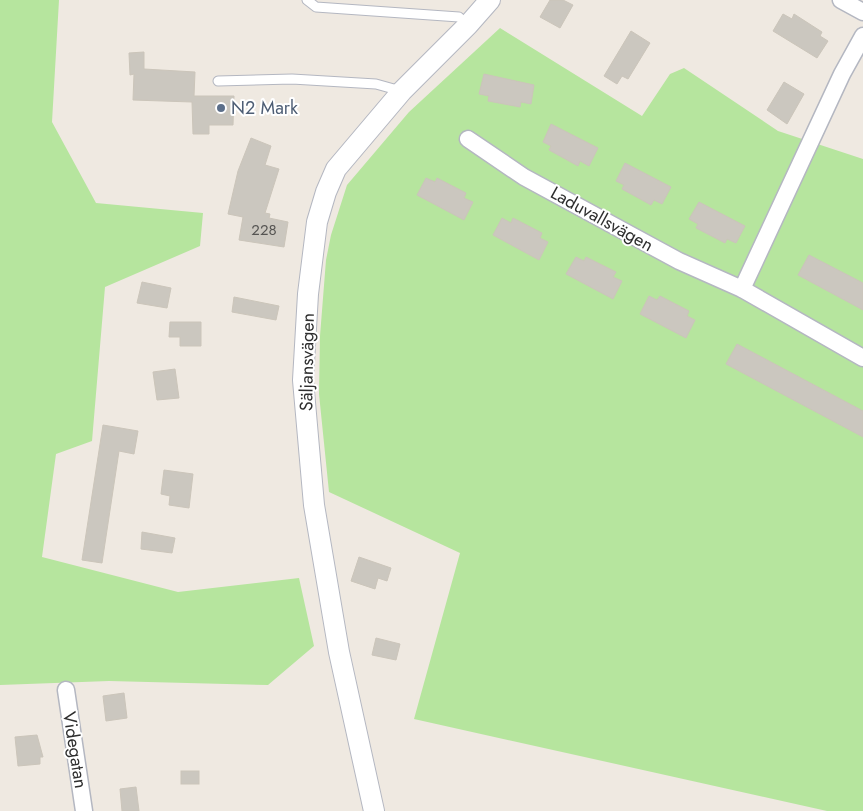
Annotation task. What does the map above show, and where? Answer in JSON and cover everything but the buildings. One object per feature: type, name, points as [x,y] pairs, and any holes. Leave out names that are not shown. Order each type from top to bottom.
[{"type":"street","name":"Säljansvägen","points":[[374,811],[339,652],[314,504],[303,380],[308,294],[317,222],[326,192],[336,169],[402,91],[468,25],[490,0]]},
{"type":"street","points":[[841,0],[863,12]]},
{"type":"street","points":[[742,289],[842,74],[863,36]]},
{"type":"street","name":"Laduvallsvägen","points":[[468,139],[533,182],[679,261],[742,289],[863,358]]},
{"type":"street","name":"Videgatan","points":[[66,690],[84,811]]},
{"type":"lane","points":[[307,0],[316,8],[459,17],[468,25]]},
{"type":"lane","points":[[218,81],[292,79],[376,84],[402,91]]},
{"type":"green space","points":[[0,0],[59,0],[52,122],[96,203],[203,213],[200,246],[105,287],[92,441],[56,454],[42,557],[178,592],[299,578],[314,646],[268,685],[109,681],[0,685]]},
{"type":"green space","points":[[500,28],[642,116],[670,74],[684,68],[778,131],[863,159],[863,811],[827,811],[414,719],[460,553],[329,492],[319,394],[320,336],[326,260],[331,235],[347,185],[409,112]]},
{"type":"place","name":"N2 Mark","points":[[221,108]]}]
